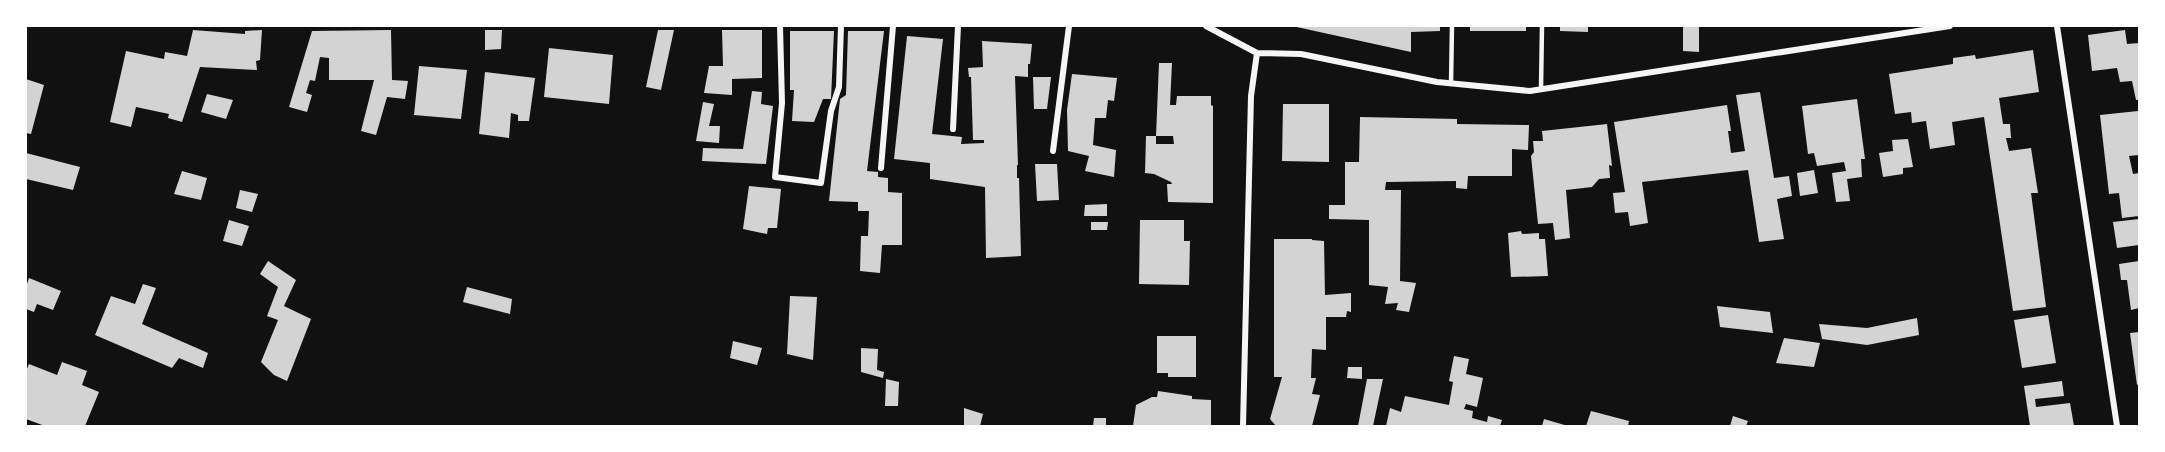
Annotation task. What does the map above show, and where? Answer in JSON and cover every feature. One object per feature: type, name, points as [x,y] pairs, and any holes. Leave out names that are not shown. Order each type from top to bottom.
[{"type":"street","points":[[780,26],[782,103],[776,177],[821,183],[831,111],[839,87],[841,26]]},
{"type":"street","points":[[881,168],[893,26]]},
{"type":"street","points":[[953,129],[958,26]]},
{"type":"street","points":[[1053,152],[1069,26]]},
{"type":"street","points":[[1206,26],[1257,53],[1301,54],[1451,84],[1530,91],[1950,26]]},
{"type":"street","points":[[2057,26],[2117,426]]},
{"type":"street","points":[[1243,426],[1251,96],[1257,53]]},
{"type":"lane","points":[[1451,84],[1452,26]]},
{"type":"lane","points":[[1542,26],[1542,89]]},
{"type":"building","points":[[1292,26],[1440,26],[1440,31],[1411,32],[1411,52]]},
{"type":"building","points":[[1470,26],[1526,26],[1526,31],[1470,31]]},
{"type":"building","points":[[1560,26],[1588,26],[1588,32],[1560,31]]},
{"type":"building","points":[[1683,26],[1699,26],[1699,52],[1683,51]]},
{"type":"building","points":[[193,30],[245,34],[245,31],[262,30],[260,60],[256,61],[257,70],[200,67],[182,122],[168,118],[169,114],[136,107],[131,127],[110,122],[126,51],[164,59],[165,52],[187,56]]},
{"type":"building","points":[[391,30],[392,80],[408,81],[405,99],[387,97],[376,135],[361,131],[374,80],[329,80],[329,58],[320,57],[315,81],[310,80],[306,93],[312,95],[307,112],[289,107],[312,31]]},
{"type":"building","points":[[485,30],[502,30],[501,49],[485,50]]},
{"type":"building","points":[[658,30],[674,30],[661,90],[646,87]]},
{"type":"building","points":[[722,30],[762,30],[762,78],[732,79],[732,95],[704,93],[709,66],[723,66]]},
{"type":"building","points":[[2125,30],[2127,44],[2139,43],[2139,100],[2136,100],[2132,81],[2120,82],[2117,68],[2092,71],[2088,35]]},
{"type":"building","points":[[790,31],[834,31],[831,99],[823,99],[814,122],[792,121],[794,90],[790,90]]},
{"type":"building","points":[[848,31],[884,31],[867,171],[878,172],[878,177],[888,178],[888,192],[902,193],[902,245],[882,245],[880,273],[860,271],[861,236],[868,236],[869,211],[858,211],[858,202],[829,201],[840,99],[846,95]]},
{"type":"building","points":[[907,36],[943,39],[932,134],[962,137],[961,144],[984,143],[984,140],[973,140],[971,77],[969,77],[968,68],[983,67],[982,41],[1032,44],[1028,77],[1015,76],[1021,256],[986,258],[985,187],[930,179],[930,163],[894,159]]},
{"type":"building","points":[[549,48],[613,55],[609,104],[544,97]]},
{"type":"building","points":[[2033,50],[2039,92],[1999,98],[2003,124],[2010,124],[2011,138],[2006,138],[2009,151],[2031,148],[2038,193],[2031,193],[2046,307],[2013,311],[1984,117],[1952,122],[1955,145],[1930,149],[1926,121],[1912,123],[1911,112],[1895,114],[1889,74],[1953,64],[1953,58],[1975,55],[1976,59]]},
{"type":"building","points":[[1159,63],[1172,63],[1170,105],[1176,105],[1177,96],[1211,96],[1213,106],[1213,203],[1168,202],[1167,184],[1172,184],[1171,182],[1154,174],[1145,173],[1146,136],[1156,136]],"holes":[[[1156,136],[1173,136],[1174,144],[1156,144]]]},
{"type":"building","points":[[419,66],[467,70],[461,119],[414,115]]},
{"type":"building","points":[[485,72],[535,78],[529,121],[518,121],[518,115],[511,113],[509,138],[479,134]]},
{"type":"building","points":[[1072,74],[1117,78],[1114,101],[1108,100],[1106,118],[1095,118],[1093,145],[1116,150],[1114,177],[1085,171],[1089,156],[1068,151],[1067,110]]},
{"type":"building","points":[[1033,77],[1051,77],[1047,109],[1034,109]]},
{"type":"building","points":[[26,79],[44,85],[31,134],[26,133]]},
{"type":"building","points":[[752,91],[762,92],[761,104],[773,106],[766,164],[702,161],[703,148],[743,149]]},
{"type":"building","points":[[1760,92],[1774,178],[1789,176],[1792,196],[1777,199],[1784,239],[1759,242],[1748,170],[1642,182],[1648,223],[1630,226],[1628,212],[1615,213],[1613,193],[1625,192],[1614,122],[1727,105],[1731,131],[1728,131],[1731,153],[1745,151],[1736,95]]},
{"type":"building","points":[[207,94],[233,100],[226,119],[201,112]]},
{"type":"building","points":[[1857,99],[1865,159],[1861,159],[1862,177],[1847,179],[1850,201],[1836,202],[1832,173],[1846,171],[1844,162],[1817,166],[1814,153],[1808,154],[1802,106]]},
{"type":"building","points":[[703,102],[714,104],[709,126],[720,126],[719,143],[696,141]]},
{"type":"building","points":[[1283,104],[1329,104],[1329,162],[1282,161]]},
{"type":"building","points":[[2138,111],[2139,155],[2129,156],[2133,174],[2139,173],[2139,216],[2122,218],[2119,193],[2109,194],[2100,115]]},
{"type":"building","points":[[1360,117],[1457,119],[1457,124],[1529,125],[1528,150],[1512,149],[1512,176],[1468,176],[1467,189],[1456,188],[1456,181],[1386,182],[1385,190],[1401,190],[1400,281],[1416,283],[1409,312],[1396,310],[1398,303],[1385,304],[1388,287],[1369,285],[1369,220],[1329,219],[1329,205],[1345,205],[1345,162],[1359,162]]},
{"type":"building","points":[[1607,124],[1612,166],[1609,165],[1610,178],[1599,179],[1592,187],[1566,190],[1570,238],[1555,240],[1553,223],[1538,224],[1531,156],[1534,152],[1533,141],[1543,141],[1542,131]]},
{"type":"building","points":[[1908,139],[1913,167],[1903,168],[1903,174],[1883,177],[1879,153],[1893,151],[1892,140]]},
{"type":"building","points":[[26,153],[80,167],[73,190],[26,179]]},
{"type":"building","points":[[1035,164],[1057,164],[1059,200],[1037,201]]},
{"type":"building","points":[[1814,170],[1818,193],[1800,196],[1797,173]]},
{"type":"building","points":[[182,171],[207,178],[201,200],[174,194]]},
{"type":"building","points":[[749,186],[781,189],[777,228],[768,228],[767,234],[743,229]]},
{"type":"building","points":[[240,190],[258,194],[252,212],[236,208]]},
{"type":"building","points":[[1107,204],[1107,216],[1084,216],[1085,205]]},
{"type":"building","points":[[2139,219],[2139,245],[2117,248],[2113,222]]},
{"type":"building","points":[[229,220],[249,226],[242,246],[223,241]]},
{"type":"building","points":[[1140,220],[1184,220],[1184,241],[1190,241],[1189,285],[1139,284]]},
{"type":"building","points":[[1091,222],[1108,222],[1107,230],[1091,230]]},
{"type":"building","points":[[1521,231],[1522,234],[1539,233],[1539,239],[1545,239],[1548,276],[1511,277],[1508,233]]},
{"type":"building","points":[[1274,239],[1324,241],[1325,295],[1351,293],[1351,312],[1347,311],[1346,317],[1326,317],[1326,350],[1312,349],[1311,378],[1316,378],[1312,394],[1320,395],[1312,426],[1276,426],[1270,419],[1282,377],[1274,377]]},
{"type":"building","points":[[268,261],[296,280],[284,306],[311,319],[287,381],[274,375],[261,362],[278,320],[267,316],[278,287],[260,274]]},
{"type":"building","points":[[2139,261],[2139,308],[2131,310],[2127,280],[2121,280],[2119,264]]},
{"type":"building","points":[[29,278],[61,291],[53,310],[37,304],[34,312],[26,309],[26,287]]},
{"type":"building","points":[[143,284],[156,288],[142,324],[208,353],[203,368],[179,358],[172,368],[95,335],[111,296],[135,304]]},
{"type":"building","points":[[467,287],[512,299],[510,314],[463,302]]},
{"type":"building","points":[[790,296],[817,297],[813,360],[787,354]]},
{"type":"building","points":[[1717,306],[1770,312],[1773,333],[1720,327]]},
{"type":"building","points":[[2048,315],[2056,363],[2022,368],[2014,320]]},
{"type":"building","points":[[1917,318],[1919,335],[1867,345],[1822,339],[1819,324],[1867,328]]},
{"type":"building","points":[[2139,332],[2139,384],[2137,385],[2130,333]]},
{"type":"building","points":[[1157,336],[1196,336],[1196,377],[1168,377],[1168,373],[1157,373]]},
{"type":"building","points":[[1784,338],[1820,343],[1814,367],[1776,363]]},
{"type":"building","points":[[733,341],[762,348],[757,365],[730,358]]},
{"type":"building","points":[[861,348],[878,349],[877,370],[884,372],[883,378],[861,372]]},
{"type":"building","points":[[1454,356],[1469,359],[1466,374],[1483,378],[1477,407],[1466,404],[1464,409],[1473,411],[1472,418],[1487,422],[1488,416],[1502,420],[1500,426],[1386,426],[1390,408],[1401,412],[1405,396],[1449,405],[1453,382],[1449,381]]},
{"type":"building","points":[[62,362],[87,371],[82,385],[99,392],[85,426],[45,426],[26,419],[26,371],[29,364],[57,375]]},
{"type":"building","points":[[1348,367],[1362,367],[1362,379],[1347,378]]},
{"type":"building","points":[[886,379],[899,382],[898,406],[885,406]]},
{"type":"building","points":[[1367,379],[1383,379],[1373,426],[1358,426]]},
{"type":"building","points":[[2062,381],[2064,396],[2035,399],[2036,407],[2070,403],[2074,426],[2030,426],[2024,386]]},
{"type":"building","points":[[1158,391],[1192,396],[1192,399],[1211,400],[1211,426],[1133,426],[1136,405],[1157,397]]},
{"type":"building","points":[[964,408],[983,414],[980,426],[964,426]]},
{"type":"building","points":[[1591,411],[1629,421],[1628,426],[1586,426]]},
{"type":"building","points":[[1733,416],[1748,421],[1746,426],[1730,426]]},
{"type":"building","points":[[1094,418],[1106,418],[1106,426],[1093,426]]},
{"type":"building","points":[[1544,419],[1568,426],[1542,426]]}]
